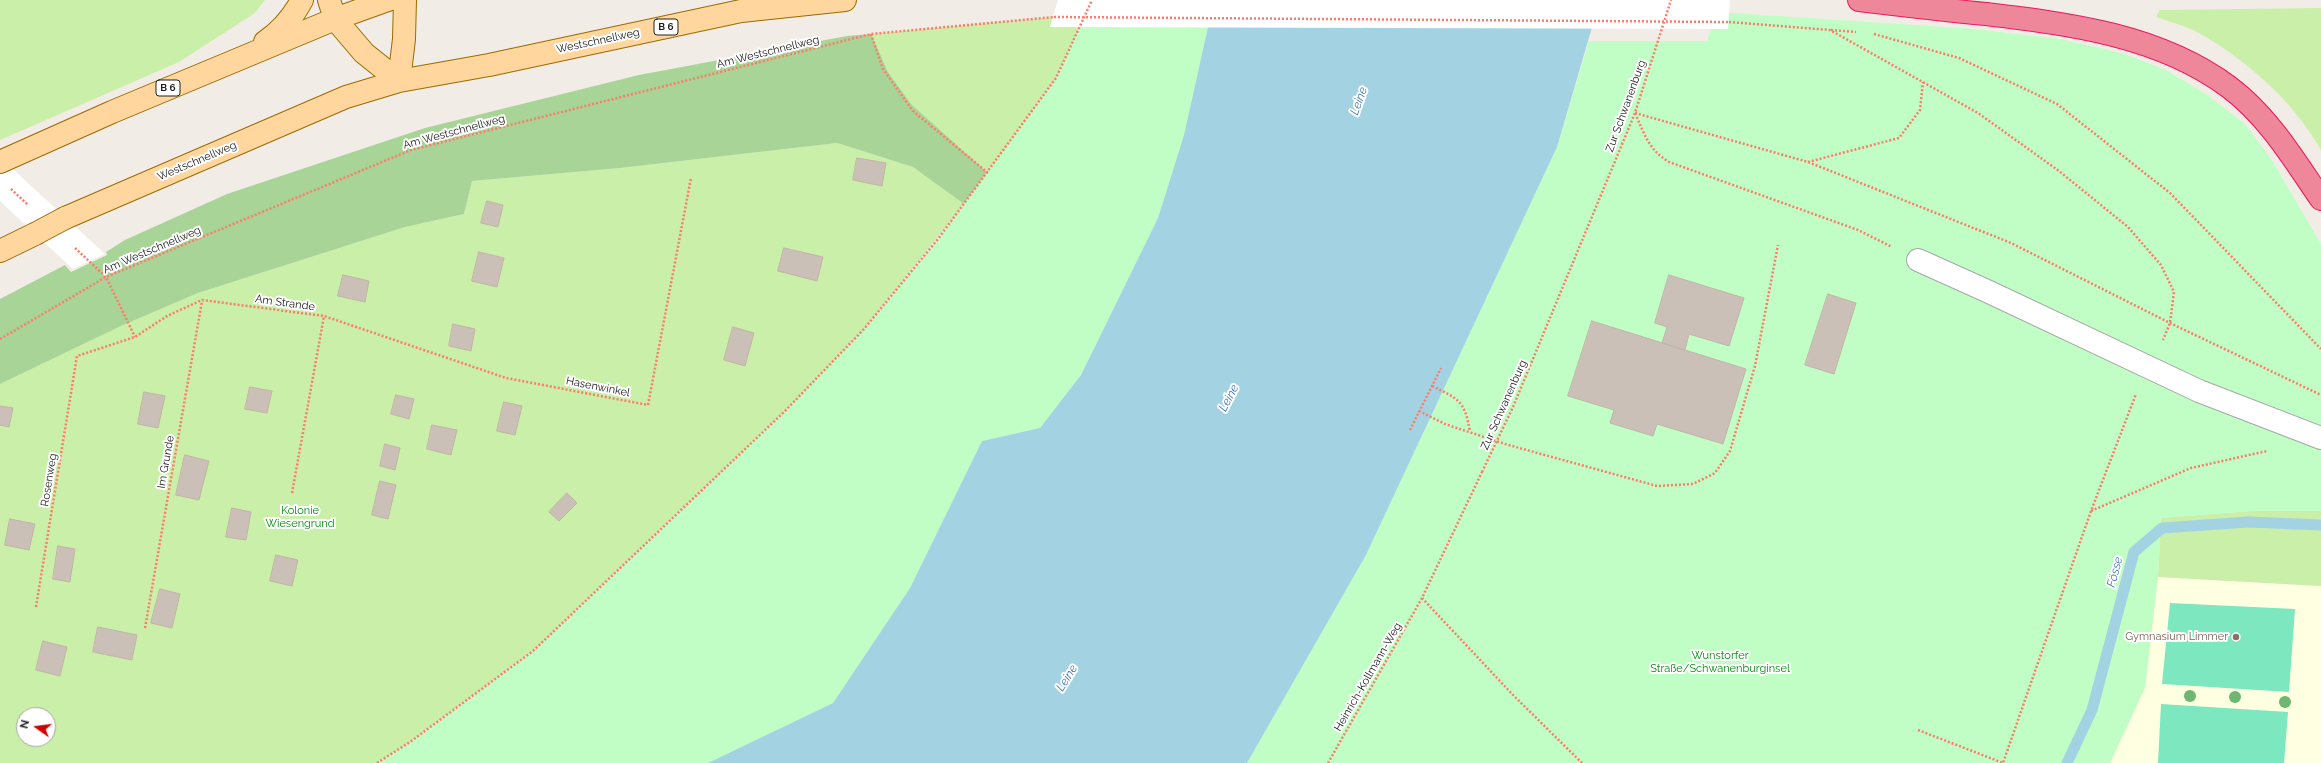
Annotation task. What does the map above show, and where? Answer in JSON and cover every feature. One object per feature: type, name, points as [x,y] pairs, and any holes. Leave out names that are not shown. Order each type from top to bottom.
[{"type":"highway","points":[[1859,0],[2065,23],[2124,38],[2180,57],[2230,88],[2270,125],[2321,199]]},
{"type":"main road","points":[[237,59],[275,35],[293,16],[302,0]]},
{"type":"main road","name":"B 6","points":[[2,161],[237,59],[332,10],[388,0]]},
{"type":"main road","points":[[399,81],[404,39],[405,0]]},
{"type":"main road","name":"Westschnellweg","points":[[0,251],[65,218],[346,98],[399,81],[489,65],[741,10],[845,0]]},
{"type":"main road","points":[[332,10],[364,53],[399,81]]},
{"type":"lane","points":[[1918,260],[1987,290],[2199,391],[2321,438]]},
{"type":"path","points":[[377,763],[410,742],[532,651],[784,412],[864,329],[938,239],[988,173],[1056,78],[1092,0]]},
{"type":"path","name":"Zur Schwanenburg","points":[[1422,598],[1513,407],[1635,112],[1671,0]]},
{"type":"path","name":"Am Westschnellweg","points":[[0,340],[106,277],[411,150],[870,34],[1054,17],[1729,22],[1864,32]]},
{"type":"path","points":[[1830,30],[1978,113],[2059,170],[2128,227],[2161,265],[2174,292],[2170,323],[2151,369],[2131,402],[2091,511],[2003,763],[1918,730]]},
{"type":"path","points":[[1870,33],[1960,58],[2057,104],[2170,193],[2321,349]]},
{"type":"path","points":[[870,34],[883,69],[913,111],[988,173]]},
{"type":"path","points":[[1808,162],[1899,138],[1920,110],[1923,82]]},
{"type":"path","points":[[1635,112],[1808,162],[2011,243],[2170,323],[2321,395]]},
{"type":"path","points":[[1635,112],[1649,145],[1657,154],[1669,162],[1858,230],[1918,260]]},
{"type":"path","name":"Hasenwinkel","points":[[324,316],[506,378],[648,405],[691,178]]},
{"type":"path","points":[[1419,411],[1470,432],[1505,444],[1657,486],[1694,484],[1715,473],[1730,451],[1755,366],[1778,245]]},
{"type":"path","points":[[106,277],[135,337],[167,316],[202,300]]},
{"type":"path","name":"Am Strande","points":[[202,300],[324,316],[292,493]]},
{"type":"path","name":"Im Grunde","points":[[145,628],[202,300]]},
{"type":"path","name":"Rosenweg","points":[[36,607],[77,356],[135,337]]},
{"type":"path","points":[[1410,430],[1441,368]]},
{"type":"path","points":[[1432,386],[1457,398],[1467,415],[1470,432]]},
{"type":"path","points":[[2091,511],[2191,468],[2275,449]]},
{"type":"path","points":[[1422,598],[1514,696],[1582,763]]},
{"type":"path","name":"Heinrich-Kollmann-Weg","points":[[1328,763],[1422,598]]},
{"type":"shaded area","name":"Gymnasium Limmer","points":[[2158,577],[2321,586],[2321,763],[2110,763],[2145,688]]},
{"type":"green space","points":[[0,0],[265,0],[255,13],[179,62],[0,140]]},
{"type":"green space","points":[[1092,0],[1214,0],[1184,135],[1158,218],[1081,375],[1040,428],[982,441],[910,588],[833,703],[708,763],[377,763],[410,742],[533,651],[784,412],[864,329],[938,239],[1056,78]]},
{"type":"green space","points":[[2321,8],[2321,150],[2297,115],[2252,69],[2235,56],[2199,33],[2156,17],[2160,10]]},
{"type":"green space","name":"Wunstorfer Straße/Schwanenburginsel","points":[[1717,12],[1974,29],[2061,39],[2122,53],[2166,70],[2206,94],[2245,124],[2273,162],[2321,244],[2321,511],[2251,511],[2161,518],[2158,577],[2145,688],[2110,763],[1247,763],[1366,555],[1557,147],[1589,41],[1707,41]]},
{"type":"green space","points":[[1054,17],[1079,29],[1056,78],[988,173],[911,104],[888,72],[871,34]]},
{"type":"green space","points":[[871,34],[888,72],[911,104],[988,173],[964,204],[913,167],[837,143],[620,168],[472,181],[464,214],[405,227],[198,293],[121,326],[0,384],[0,299],[65,265],[71,272],[107,255],[106,252],[125,240],[227,194],[425,128],[639,75],[847,36]]},
{"type":"green space","name":"Kolonie Wiesengrund","points":[[837,143],[913,167],[964,204],[864,329],[784,412],[533,651],[410,742],[377,763],[0,763],[0,384],[121,326],[198,293],[405,227],[464,214],[472,181],[620,168]]},
{"type":"green space","points":[[2251,511],[2321,511],[2321,586],[2158,577],[2161,518]]},
{"type":"green space","points":[[2170,603],[2295,609],[2289,692],[2162,684]]},
{"type":"green space","points":[[2161,704],[2288,712],[2284,763],[2158,763]]},
{"type":"water","name":"Leine","points":[[1214,0],[1600,0],[1557,147],[1366,555],[1247,763],[708,763],[833,703],[910,588],[982,441],[1040,428],[1081,375],[1158,218],[1184,135]]},
{"type":"pier","points":[[1058,0],[1730,0],[1728,29],[1050,27]]},
{"type":"pier","points":[[0,158],[105,254],[73,269],[0,201]]},
{"type":"building","points":[[857,158],[886,163],[882,186],[853,180]]},
{"type":"building","points":[[487,201],[503,205],[498,227],[481,223]]},
{"type":"building","points":[[784,248],[823,257],[817,281],[778,271]]},
{"type":"building","points":[[479,252],[504,258],[497,287],[472,281]]},
{"type":"building","points":[[343,275],[369,281],[365,302],[338,296]]},
{"type":"building","points":[[1669,275],[1744,298],[1729,346],[1689,334],[1685,350],[1662,343],[1667,327],[1655,323]]},
{"type":"building","points":[[1828,294],[1856,303],[1834,374],[1805,365]]},
{"type":"building","points":[[1592,321],[1746,369],[1723,444],[1657,424],[1653,436],[1610,423],[1614,410],[1568,396]]},
{"type":"building","points":[[453,324],[475,329],[471,351],[449,346]]},
{"type":"building","points":[[733,327],[754,333],[745,366],[724,360]]},
{"type":"building","points":[[250,387],[272,391],[267,413],[245,409]]},
{"type":"building","points":[[144,392],[165,396],[158,428],[138,424]]},
{"type":"building","points":[[396,395],[414,399],[409,419],[391,414]]},
{"type":"building","points":[[504,402],[522,406],[515,435],[497,431]]},
{"type":"building","points":[[0,406],[13,408],[9,427],[0,425]]},
{"type":"building","points":[[432,425],[457,430],[451,455],[427,449]]},
{"type":"building","points":[[385,444],[400,448],[395,470],[380,466]]},
{"type":"building","points":[[185,455],[209,461],[199,500],[176,495]]},
{"type":"building","points":[[380,481],[396,485],[388,519],[372,515]]},
{"type":"building","points":[[567,493],[577,503],[559,521],[549,512]]},
{"type":"building","points":[[232,508],[251,512],[246,540],[226,537]]},
{"type":"building","points":[[10,519],[35,524],[29,550],[5,545]]},
{"type":"building","points":[[58,546],[75,549],[70,582],[53,579]]},
{"type":"building","points":[[276,555],[298,560],[292,586],[270,581]]},
{"type":"building","points":[[160,589],[180,594],[172,628],[151,623]]},
{"type":"building","points":[[98,627],[137,635],[132,660],[93,652]]},
{"type":"building","points":[[43,641],[67,647],[60,676],[36,670]]},
{"type":"waterway","name":"Fösse","points":[[2067,763],[2092,710],[2134,552],[2162,528],[2248,522],[2321,525]]},
{"type":"place","name":"Gymnasium Limmer","points":[[2236,637]]}]
